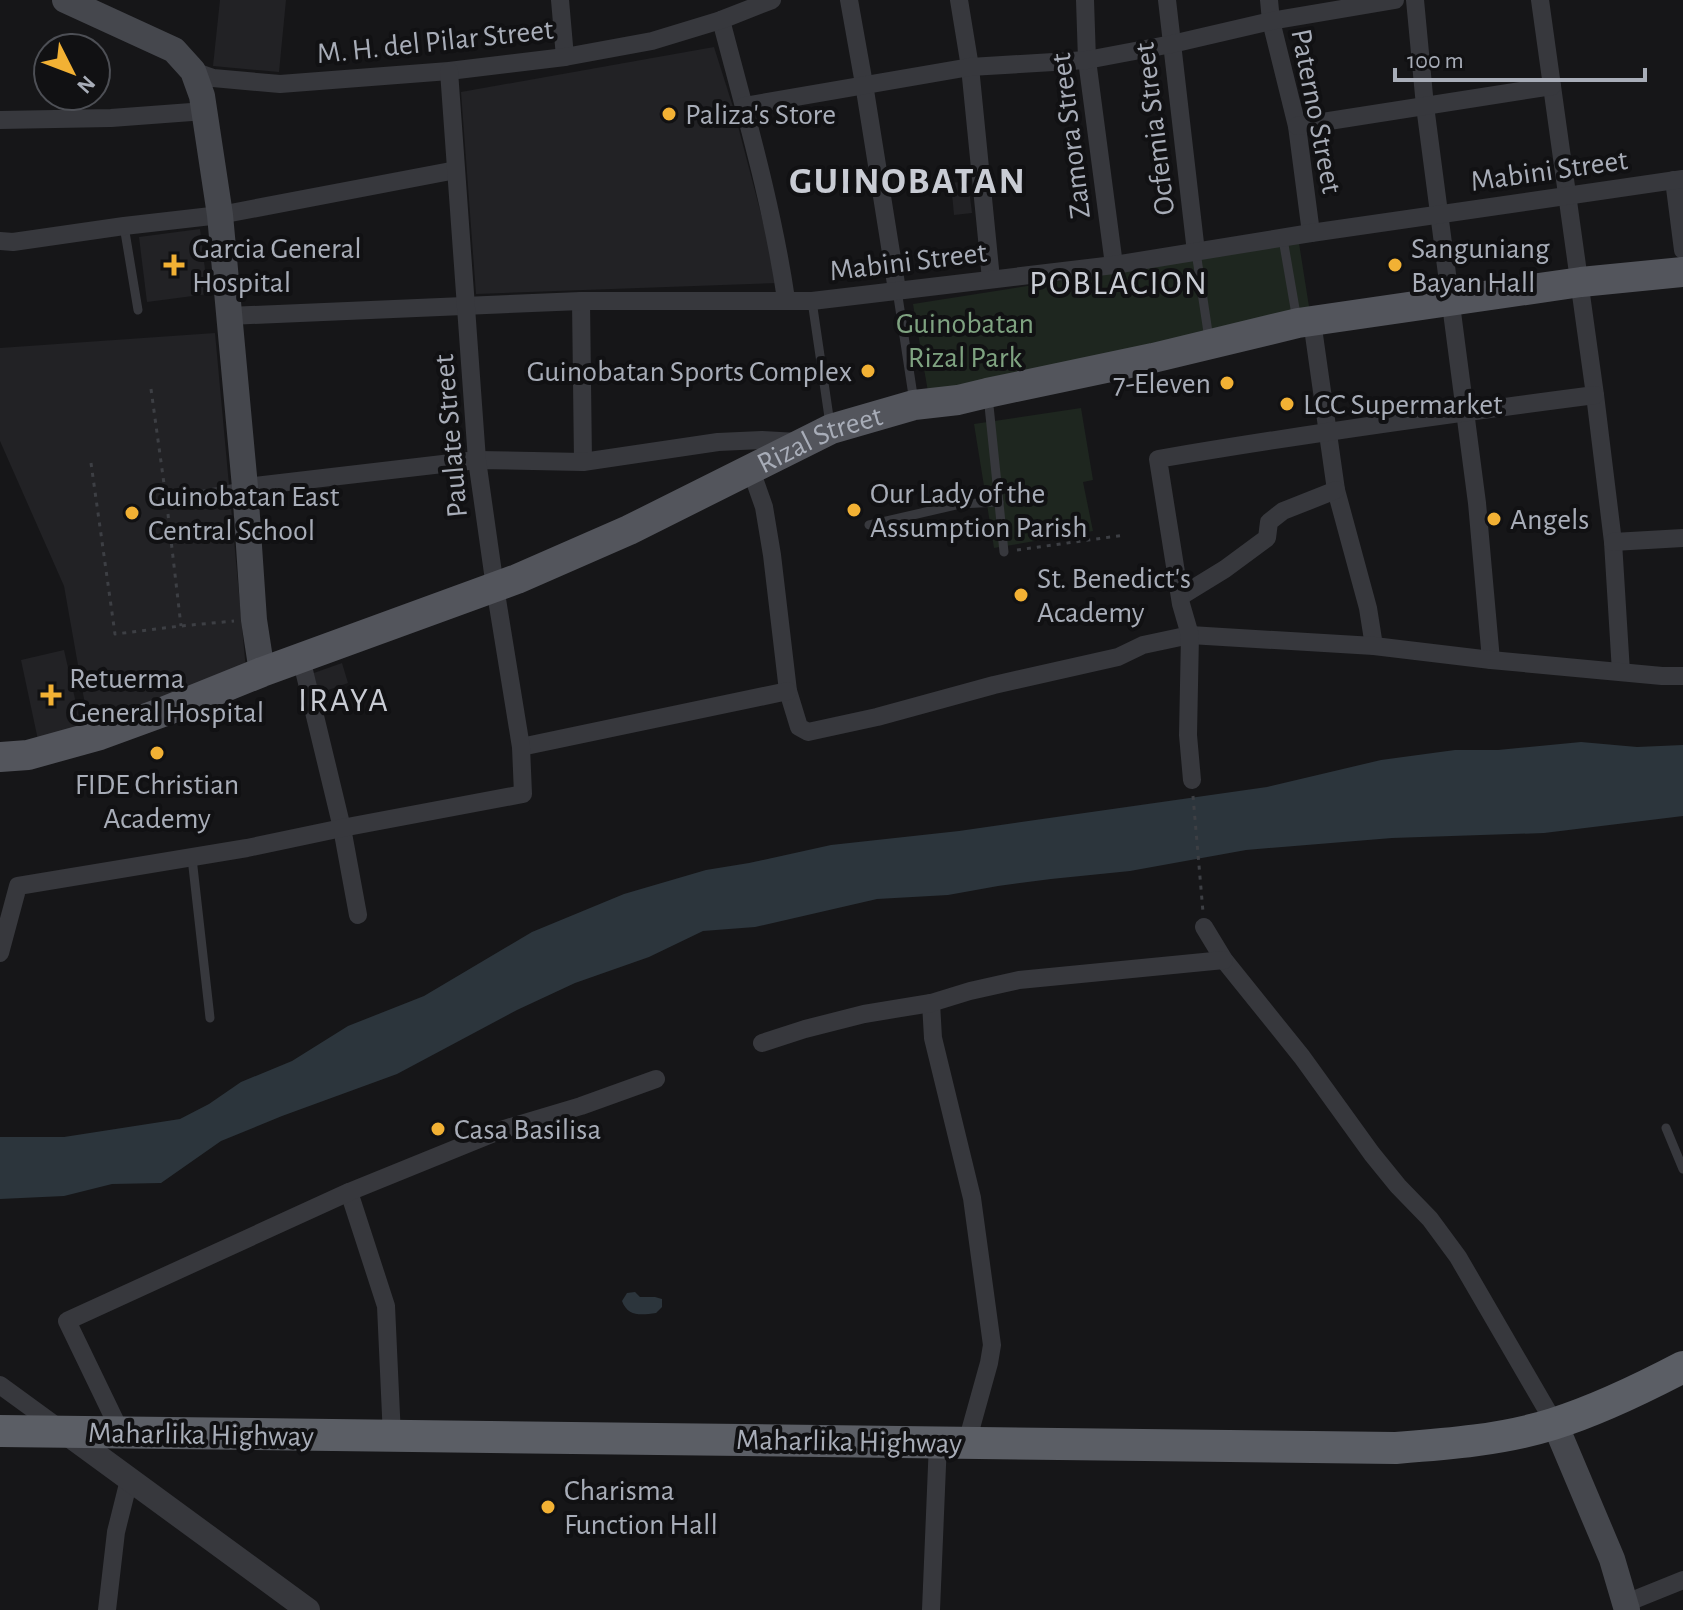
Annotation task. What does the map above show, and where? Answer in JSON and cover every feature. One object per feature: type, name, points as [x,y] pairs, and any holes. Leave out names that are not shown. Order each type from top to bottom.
[{"type":"highway","name":"Maharlika Highway","points":[[0,1431],[1395,1448],[1464,1442],[1555,1424],[1624,1397],[1683,1367]]},
{"type":"main road","points":[[65,0],[174,50],[193,71],[202,96],[220,215],[254,620],[262,672]]},
{"type":"main road","name":"Rizal Street","points":[[0,757],[28,755],[100,735],[495,587],[629,530],[831,429],[914,405],[958,400],[1305,322],[1581,282],[1683,272]]},
{"type":"main road","points":[[1555,1424],[1612,1559],[1626,1606]]},
{"type":"street","points":[[560,0],[565,57]]},
{"type":"street","name":"M. H. del Pilar Street","points":[[193,71],[213,78],[280,84],[449,71],[565,57],[652,41],[721,20],[772,0]]},
{"type":"street","points":[[849,0],[897,290]]},
{"type":"street","points":[[959,0],[970,67],[991,279]]},
{"type":"street","name":"Zamora Street","points":[[1085,0],[1087,60],[1114,265]]},
{"type":"street","name":"Ocfemia Street","points":[[1167,0],[1196,252]]},
{"type":"street","name":"Paterno Street","points":[[1269,0],[1271,21],[1297,126],[1311,233]]},
{"type":"street","points":[[744,106],[970,67],[1087,60],[1271,21],[1395,0]]},
{"type":"street","points":[[1415,0],[1425,106],[1477,503],[1491,660]]},
{"type":"street","points":[[1540,0],[1581,282],[1613,542],[1621,672]]},
{"type":"street","points":[[721,20],[779,249],[786,299]]},
{"type":"street","name":"Paulate Street","points":[[342,828],[523,794],[521,747],[477,460],[449,71]]},
{"type":"street","points":[[1297,126],[1552,86]]},
{"type":"street","points":[[0,120],[111,118],[205,111]]},
{"type":"street","points":[[0,241],[13,242],[220,215],[456,170]]},
{"type":"street","points":[[1678,179],[1683,250]]},
{"type":"street","name":"Mabini Street","points":[[229,316],[581,301],[812,301],[1114,265],[1678,179]]},
{"type":"street","points":[[581,301],[583,462]]},
{"type":"street","points":[[1305,322],[1336,490],[1368,608],[1374,646]]},
{"type":"street","points":[[1192,780],[1188,735],[1190,635],[1181,604],[1158,459],[1595,395]]},
{"type":"street","points":[[245,487],[477,460],[583,462],[718,442],[762,440],[800,443]]},
{"type":"street","points":[[751,470],[764,507],[788,691],[799,727],[808,732],[1118,657],[1143,645],[1190,635],[1374,646],[1491,660],[1683,676]]},
{"type":"street","points":[[1181,596],[1267,538],[1269,522],[1283,511],[1336,490]]},
{"type":"street","points":[[1613,542],[1683,538]]},
{"type":"street","points":[[301,658],[342,828],[358,915]]},
{"type":"street","points":[[521,747],[788,691]]},
{"type":"street","points":[[0,953],[18,886],[192,858],[342,828]]},
{"type":"street","points":[[1204,927],[1224,960],[1302,1057],[1372,1154],[1430,1219],[1458,1257],[1555,1424]]},
{"type":"street","points":[[762,1043],[864,1014],[931,1003],[1019,980],[1224,960]]},
{"type":"street","points":[[931,1003],[933,1038],[972,1198],[992,1345],[989,1363],[952,1442],[931,1610]]},
{"type":"street","points":[[121,1433],[67,1321],[349,1192],[504,1129],[656,1079]]},
{"type":"street","points":[[349,1192],[386,1306],[392,1437]]},
{"type":"street","points":[[0,1385],[308,1610]]},
{"type":"street","points":[[107,1610],[116,1532],[129,1480]]},
{"type":"street","points":[[1626,1606],[1683,1580]]},
{"type":"lane","points":[[124,226],[138,310]]},
{"type":"lane","points":[[1283,239],[1305,322]]},
{"type":"lane","points":[[1196,252],[1209,343]]},
{"type":"lane","points":[[897,290],[914,405]]},
{"type":"lane","points":[[812,301],[831,429]]},
{"type":"lane","points":[[987,393],[1004,552]]},
{"type":"lane","points":[[166,501],[245,487]]},
{"type":"lane","points":[[869,525],[960,504],[999,502]]},
{"type":"lane","points":[[192,858],[210,1018]]},
{"type":"lane","points":[[1666,1128],[1683,1169]]},
{"type":"path","points":[[151,389],[181,626]]},
{"type":"path","points":[[91,463],[115,634],[254,620]]},
{"type":"path","points":[[1004,552],[1125,535]]},
{"type":"path","points":[[1192,780],[1204,927]]},
{"type":"shaded area","points":[[220,0],[286,0],[279,72],[213,66]]},
{"type":"shaded area","points":[[714,47],[779,283],[476,294],[461,92]]},
{"type":"shaded area","points":[[968,181],[972,213],[954,215],[951,183]]},
{"type":"shaded area","name":"Garcia General Hospital","points":[[200,229],[208,294],[147,302],[139,237]]},
{"type":"shaded area","name":"Guinobatan East Central School","points":[[215,333],[246,670],[89,727],[64,586],[0,441],[0,348]]},
{"type":"shaded area","name":"Retuerma General Hospital","points":[[64,650],[82,730],[38,740],[21,660]]},
{"type":"shaded area","points":[[342,663],[348,683],[317,694],[311,674]]},
{"type":"shaded area","points":[[1581,742],[1637,747],[1683,745],[1683,816],[1544,833],[1392,838],[1246,850],[1130,871],[948,895],[877,899],[755,927],[703,931],[649,957],[575,983],[517,1010],[397,1074],[221,1141],[161,1183],[112,1184],[64,1196],[0,1199],[0,1137],[64,1137],[180,1119],[241,1082],[292,1061],[348,1026],[424,996],[532,932],[624,894],[706,870],[831,845],[959,831],[1267,787],[1381,760],[1455,750],[1498,750]]},
{"type":"shaded area","points":[[635,1292],[640,1297],[662,1299],[662,1307],[656,1313],[631,1312],[622,1301],[627,1293]]},
{"type":"green space","name":"Guinobatan Rizal Park","points":[[1299,243],[1310,313],[928,392],[913,304]]},
{"type":"green space","points":[[1081,408],[1093,480],[1083,482],[1093,531],[994,548],[974,424]]},
{"type":"place","name":"Paliza's Store","points":[[669,114]]},
{"type":"place","name":"Garcia General Hospital","points":[[174,265]]},
{"type":"place","name":"Sanguniang Bayan Hall","points":[[1395,265]]},
{"type":"place","name":"Guinobatan Sports Complex","points":[[868,371]]},
{"type":"place","name":"7-Eleven","points":[[1227,383]]},
{"type":"place","name":"LCC Supermarket","points":[[1287,404]]},
{"type":"place","name":"Our Lady of the Assumption Parish","points":[[854,510]]},
{"type":"place","name":"Guinobatan East Central School","points":[[132,513]]},
{"type":"place","name":"Angels","points":[[1494,519]]},
{"type":"place","name":"St. Benedict's Academy","points":[[1021,595]]},
{"type":"place","name":"Retuerma General Hospital","points":[[51,695]]},
{"type":"place","name":"FIDE Christian Academy","points":[[157,753]]},
{"type":"place","name":"Casa Basilisa","points":[[438,1129]]},
{"type":"place","name":"Charisma Function Hall","points":[[548,1507]]},
{"type":"district","name":"GUINOBATAN","points":[[908,180]]},
{"type":"district","name":"POBLACION","points":[[1119,282]]},
{"type":"district","name":"IRAYA","points":[[344,699]]}]
